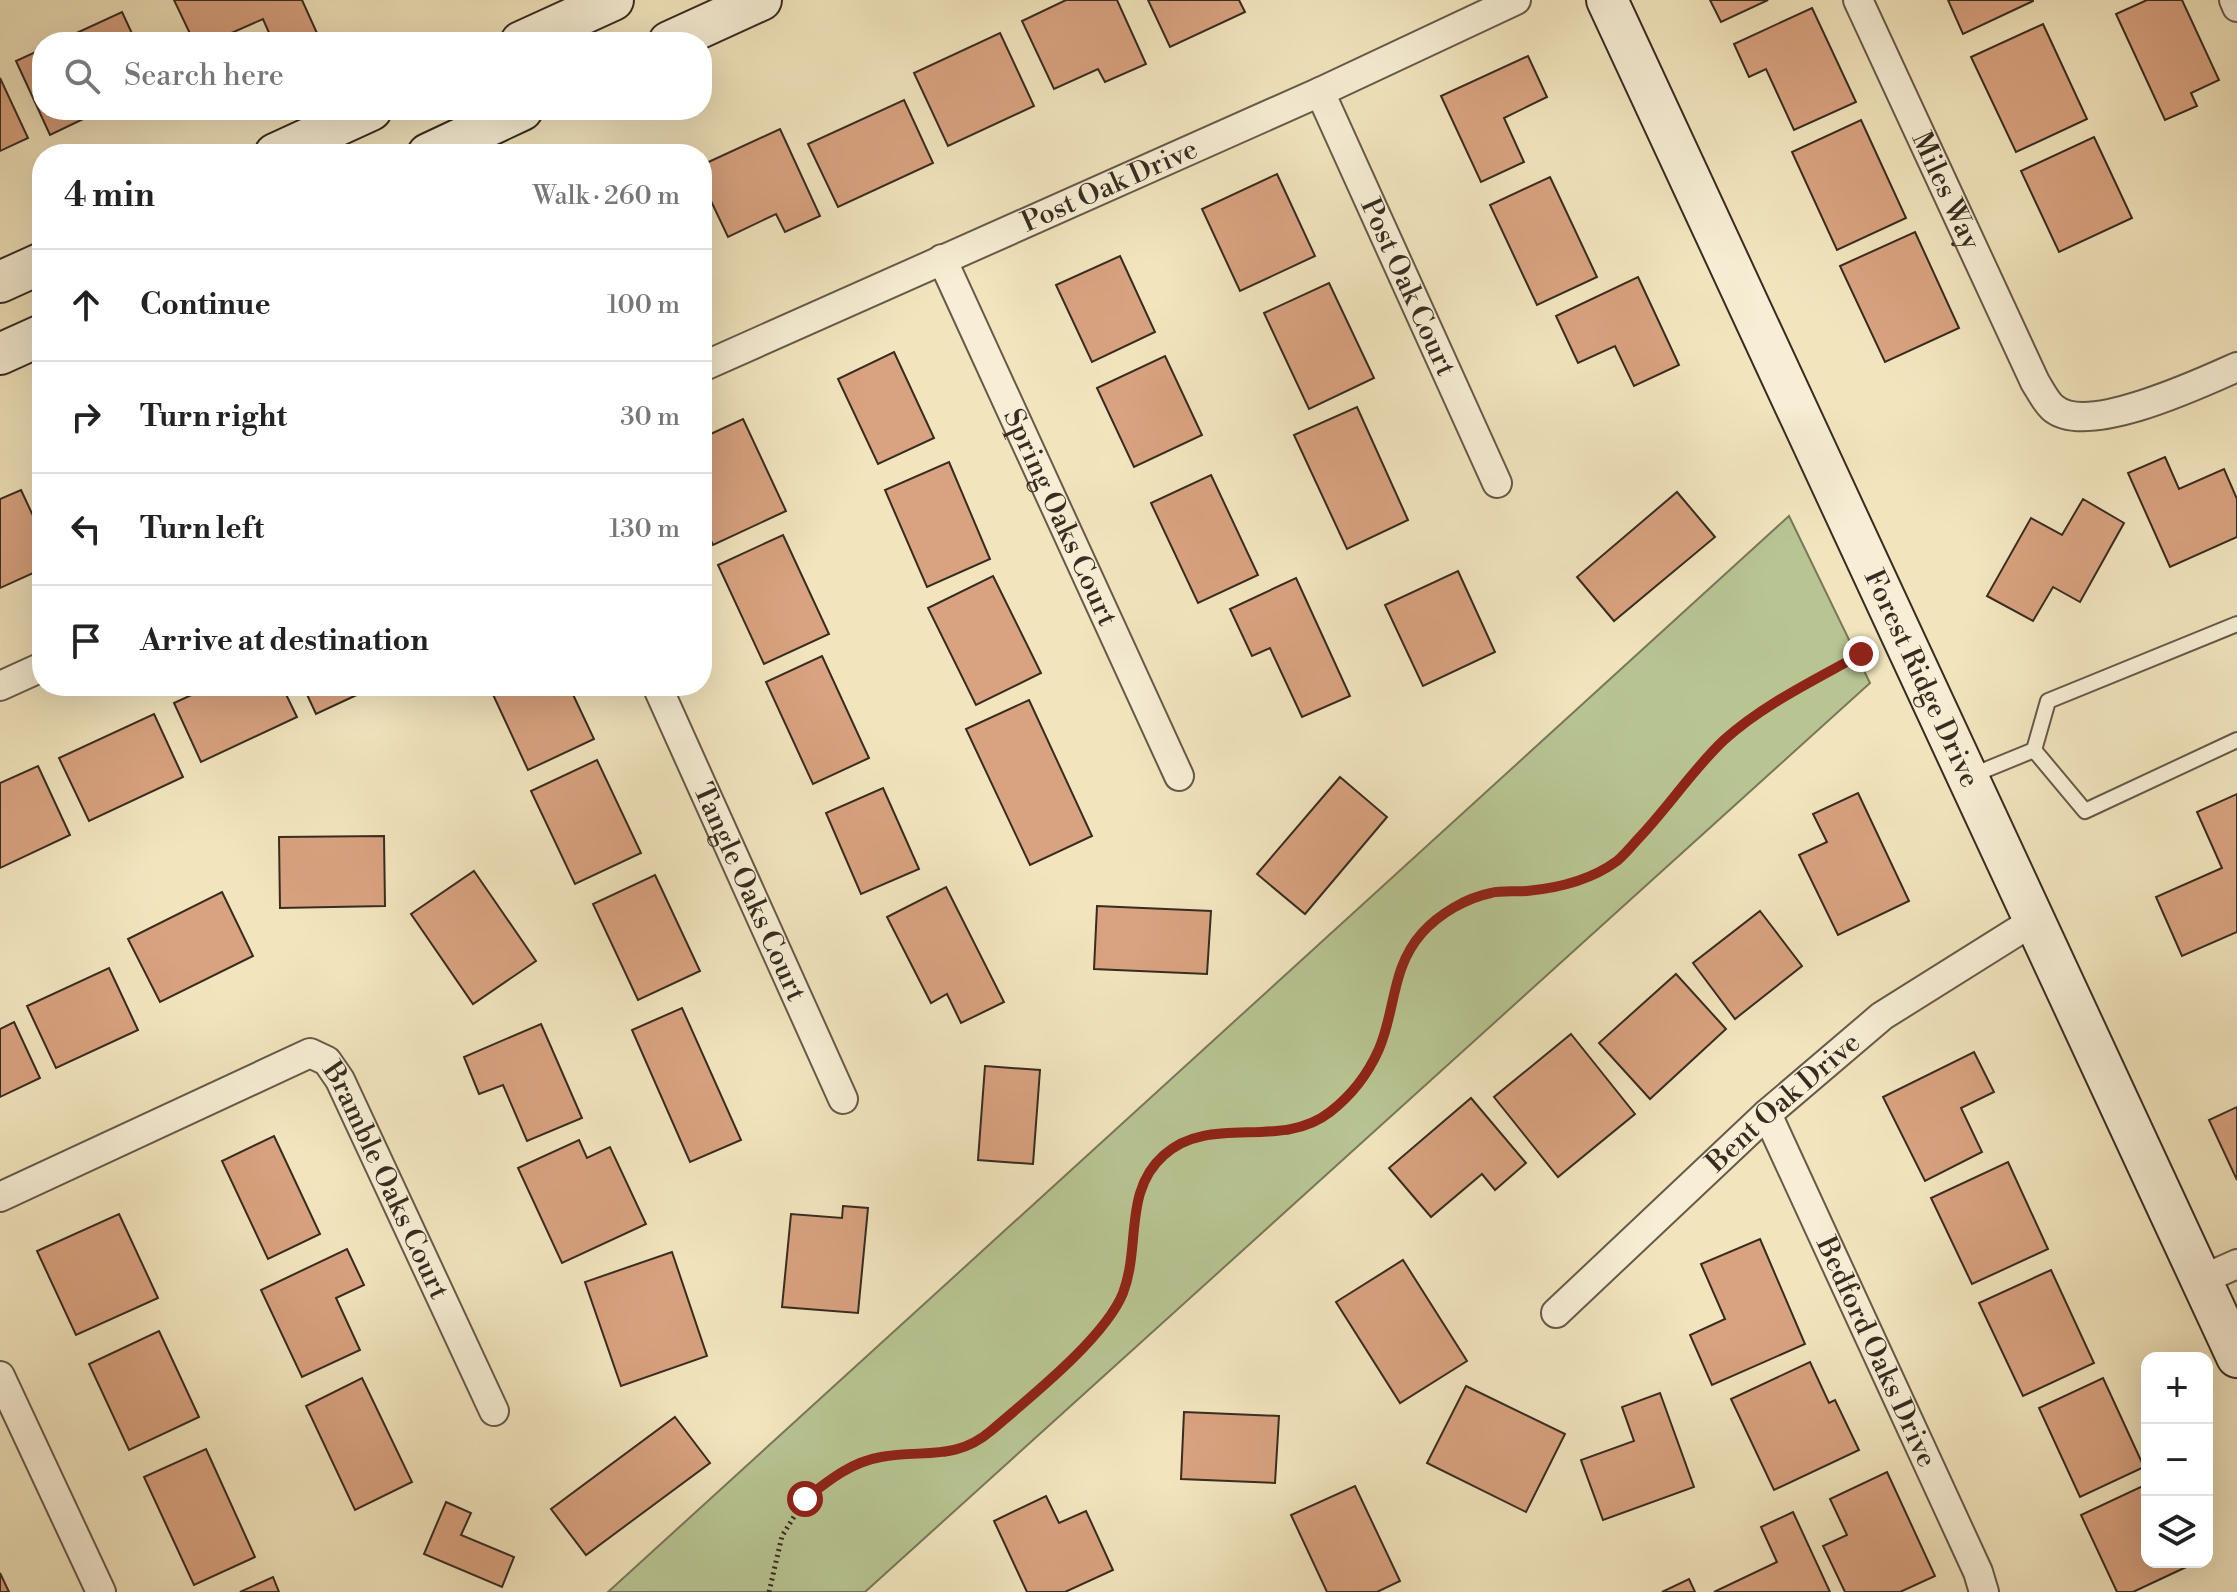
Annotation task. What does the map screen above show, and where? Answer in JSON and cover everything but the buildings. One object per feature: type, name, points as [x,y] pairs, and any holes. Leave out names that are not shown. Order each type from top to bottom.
[{"type":"main road","points":[[543,32],[613,0]]},
{"type":"main road","points":[[691,32],[761,0]]},
{"type":"main road","name":"Forest Ridge Drive","points":[[1607,0],[2237,1357]]},
{"type":"main road","points":[[297,144],[349,120]]},
{"type":"main road","points":[[449,144],[501,120]]},
{"type":"main road","points":[[0,282],[32,268]]},
{"type":"main road","points":[[0,354],[32,340]]},
{"type":"street","name":"Post Oak Drive","points":[[712,362],[1320,92],[1516,0]]},
{"type":"street","name":"Miles Way","points":[[1858,0],[2035,382],[2053,408],[2068,415],[2116,413],[2185,391],[2237,367]]},
{"type":"street","points":[[2234,0],[2237,7]]},
{"type":"street","name":"Post Oak Court","points":[[1320,92],[1497,483]]},
{"type":"street","name":"Spring Oaks Court","points":[[942,259],[1179,776]]},
{"type":"street","points":[[0,686],[32,672]]},
{"type":"street","name":"Tangle Oaks Court","points":[[662,696],[843,1099]]},
{"type":"street","name":"Bent Oak Drive","points":[[1556,1313],[1767,1114],[1882,1016],[2035,920]]},
{"type":"street","name":"Bramble Oaks Court","points":[[0,1197],[310,1053],[327,1061],[340,1080],[494,1411]]},
{"type":"street","name":"Bedford Oaks Drive","points":[[1767,1114],[1978,1572],[1984,1592]]},
{"type":"street","points":[[2201,1280],[2237,1264]]},
{"type":"street","points":[[0,1376],[101,1592]]},
{"type":"lane","points":[[2034,750],[2048,701],[2237,624]]},
{"type":"lane","points":[[2034,750],[2085,811],[2237,740]]},
{"type":"lane","points":[[1968,777],[2034,750]]},
{"type":"path","points":[[769,1592],[782,1536],[805,1499],[838,1472],[879,1457],[946,1454],[968,1447],[1073,1358],[1100,1327],[1123,1293],[1134,1233],[1135,1204],[1145,1177],[1164,1155],[1188,1140],[1216,1132],[1288,1132],[1327,1115],[1359,1085],[1380,1047],[1400,966],[1422,932],[1453,907],[1479,897],[1577,883],[1618,860],[1724,740],[1786,696],[1861,654]]},
{"type":"green space","points":[[1789,516],[1870,683],[865,1592],[608,1592]]},
{"type":"route","points":[[805,1499],[838,1472],[879,1457],[946,1454],[968,1447],[987,1434],[1073,1358],[1100,1327],[1123,1293],[1134,1233],[1135,1204],[1145,1177],[1164,1155],[1188,1140],[1216,1132],[1288,1132],[1327,1115],[1359,1085],[1380,1047],[1400,966],[1422,932],[1453,907],[1491,893],[1577,883],[1618,860],[1724,740],[1786,696],[1861,654]]}]
